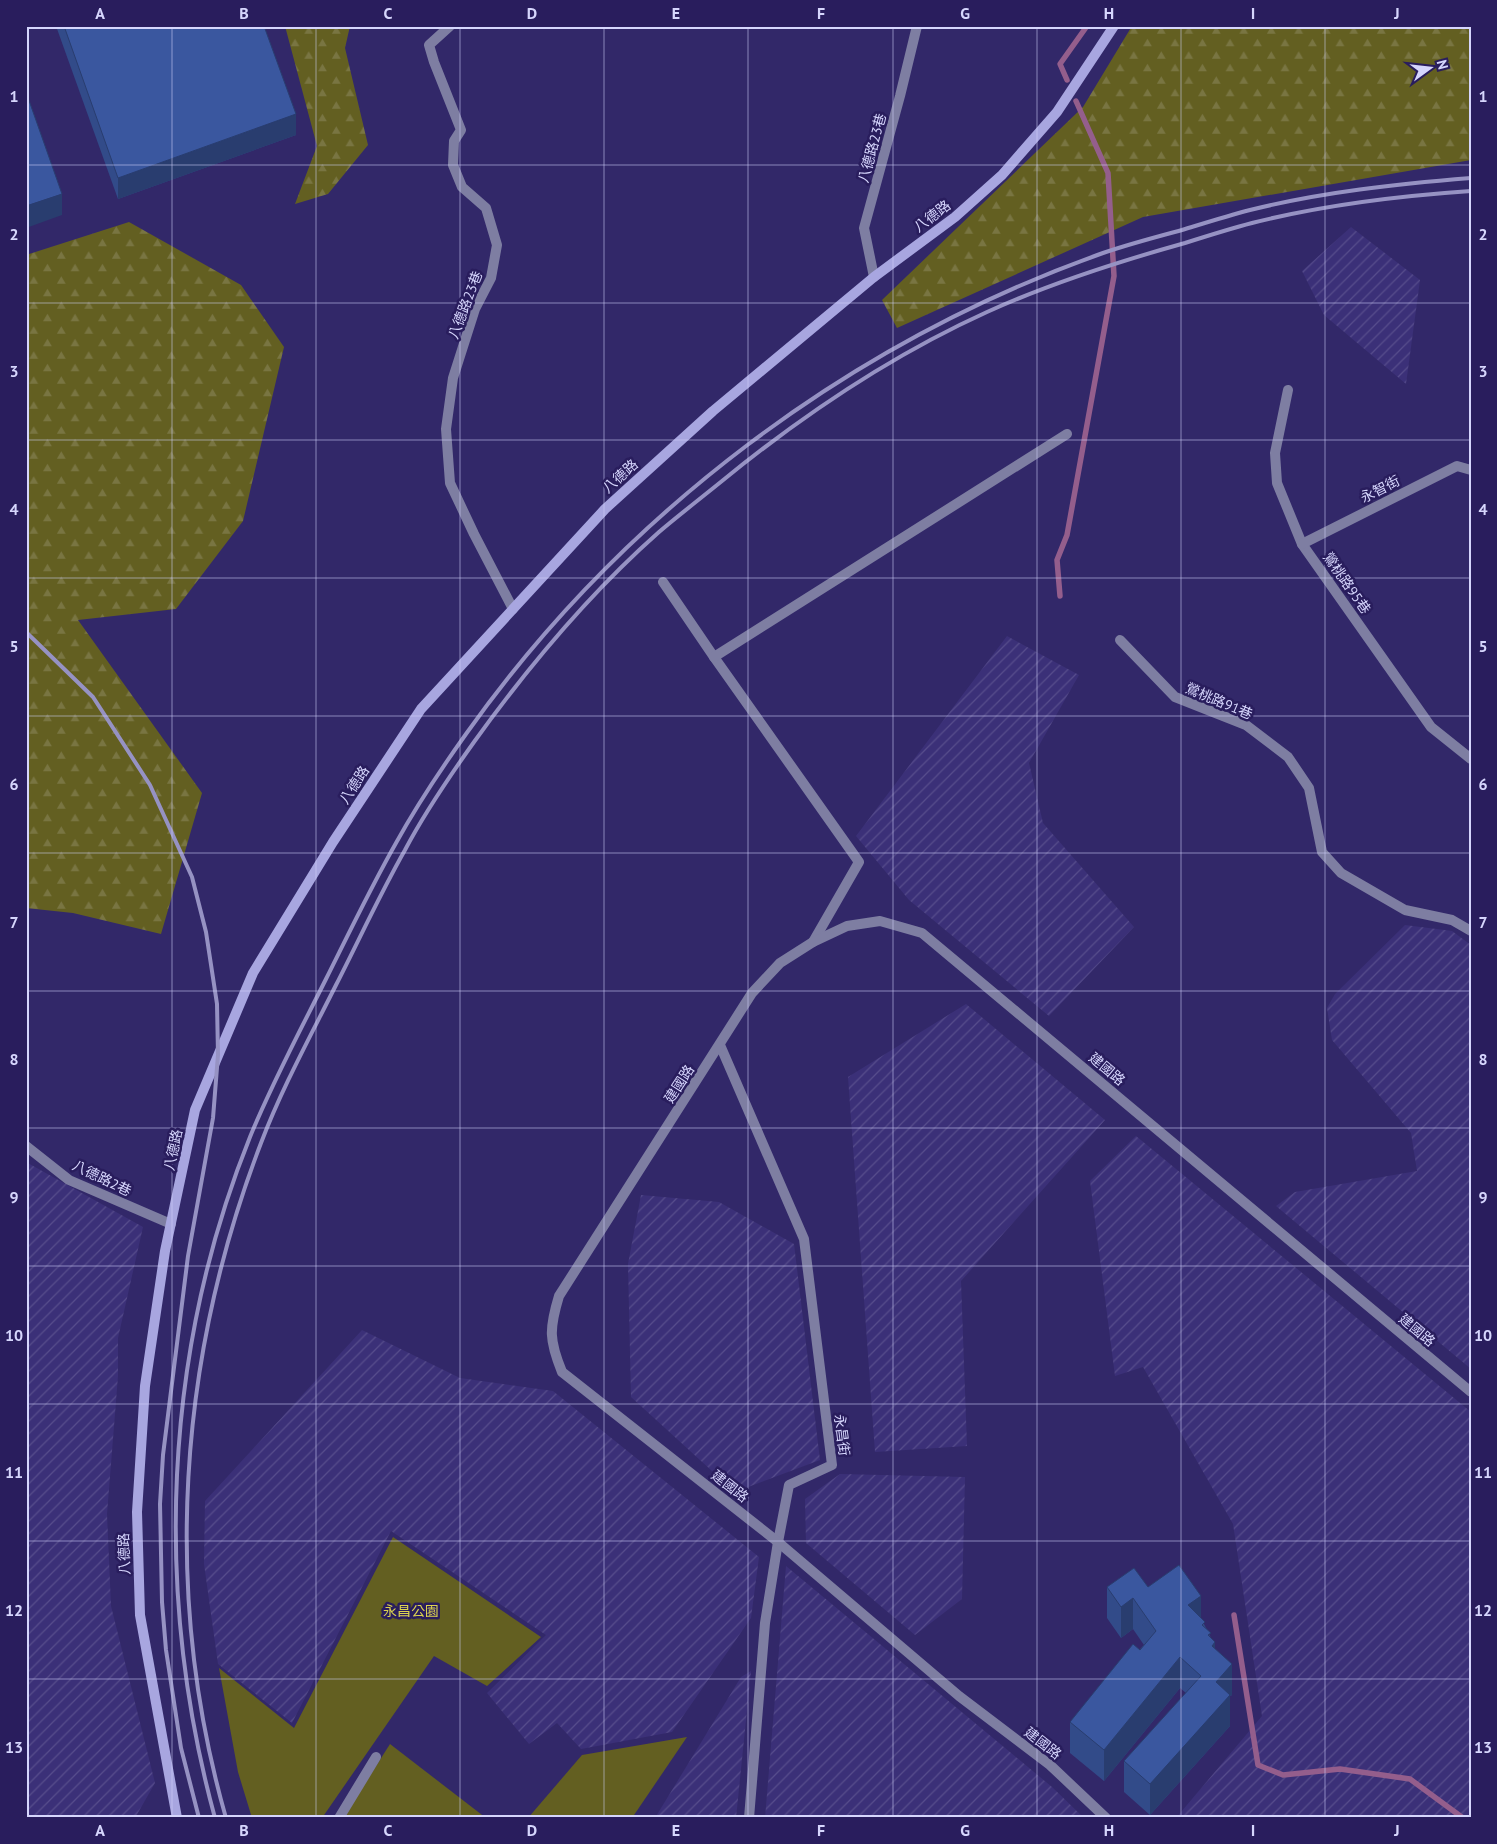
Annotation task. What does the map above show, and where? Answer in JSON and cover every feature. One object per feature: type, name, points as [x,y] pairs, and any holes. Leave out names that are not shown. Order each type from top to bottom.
[{"type":"main road","name":"八德路","points":[[178,1818],[140,1615],[136,1512],[145,1386],[165,1251],[195,1110],[253,973],[333,842],[421,709],[605,508],[713,411],[874,277],[955,217],[1002,175],[1057,112],[1114,26]]},
{"type":"street","name":"八德路23巷","points":[[450,26],[429,45],[461,130],[454,141],[453,165],[462,187],[486,208],[498,245],[491,278],[475,309],[453,378],[446,429],[450,483],[513,609]]},
{"type":"street","name":"八德路23巷","points":[[874,277],[864,228],[917,26]]},
{"type":"street","name":"鶯桃路95巷","points":[[1288,390],[1275,453],[1277,483],[1302,544],[1431,727],[1471,759]]},
{"type":"street","points":[[714,657],[1067,434]]},
{"type":"street","name":"永智街","points":[[1302,544],[1457,466],[1471,470]]},
{"type":"street","points":[[664,582],[714,657],[859,862],[813,942]]},
{"type":"street","name":"鶯桃路91巷","points":[[1120,640],[1175,697],[1246,725],[1288,757],[1309,788],[1322,852],[1341,872],[1405,910],[1452,920],[1471,931]]},
{"type":"street","name":"建國路","points":[[1106,1818],[1050,1765],[959,1696],[778,1542],[562,1372],[552,1344],[553,1318],[559,1296],[758,987],[780,963],[813,942],[847,926],[880,921],[922,933],[1471,1392]]},
{"type":"street","name":"永昌街","points":[[720,1045],[804,1239],[832,1465],[790,1485],[778,1542],[765,1623],[749,1818]]},
{"type":"street","name":"八德路2巷","points":[[26,1146],[70,1180],[171,1224]]},
{"type":"street","points":[[339,1818],[376,1757]]},
{"type":"shaded area","points":[[1351,227],[1420,280],[1406,384],[1324,315],[1302,271]]},
{"type":"shaded area","points":[[1007,636],[1079,675],[1029,763],[1043,823],[1134,927],[1049,1016],[909,900],[856,836]]},
{"type":"shaded area","points":[[1405,925],[1452,931],[1471,945],[1471,1369],[1276,1206],[1295,1192],[1417,1171],[1411,1133],[1332,1040],[1327,1008],[1335,994]]},
{"type":"shaded area","points":[[966,1004],[1105,1120],[961,1281],[967,1446],[875,1452],[848,1077]]},
{"type":"shaded area","points":[[1136,1136],[1471,1412],[1471,1818],[1176,1818],[1262,1716],[1233,1524],[1143,1367],[1115,1376],[1090,1181]]},
{"type":"shaded area","points":[[26,1162],[143,1227],[118,1338],[118,1376],[107,1514],[111,1606],[155,1783],[135,1818],[26,1818]]},
{"type":"shaded area","points":[[641,1195],[719,1202],[794,1244],[820,1460],[735,1492],[631,1397],[628,1264]]},
{"type":"shaded area","points":[[362,1330],[460,1378],[553,1391],[759,1557],[751,1618],[672,1732],[581,1749],[557,1723],[529,1744],[487,1693],[546,1635],[391,1531],[292,1723],[218,1664],[204,1564],[205,1501]]},
{"type":"shaded area","points":[[840,1474],[965,1477],[962,1599],[915,1635],[806,1543],[805,1499]]},
{"type":"shaded area","points":[[786,1566],[1052,1787],[1084,1818],[765,1818]]},
{"type":"shaded area","points":[[751,1671],[736,1818],[655,1818],[741,1677]]},
{"type":"green space","points":[[285,26],[350,26],[345,48],[368,145],[328,194],[295,204],[317,146]]},
{"type":"green space","points":[[1132,26],[1471,26],[1471,160],[1143,217],[897,328],[882,300],[1083,107]]},
{"type":"green space","points":[[129,222],[241,285],[284,347],[243,521],[176,609],[78,620],[202,793],[161,934],[73,913],[26,908],[26,255]]},
{"type":"green space","name":"永昌公園","points":[[393,1537],[541,1637],[487,1686],[434,1656],[322,1818],[252,1818],[238,1772],[219,1668],[294,1728]]},
{"type":"green space","points":[[687,1737],[632,1818],[528,1818],[582,1755]]},
{"type":"green space","points":[[390,1744],[486,1818],[343,1818]]},
{"type":"building","points":[[64,26],[264,26],[296,114],[118,178]]},
{"type":"building","points":[[26,92],[62,194],[26,206]]},
{"type":"building","points":[[1179,1565],[1201,1596],[1188,1605],[1205,1622],[1202,1625],[1211,1633],[1208,1635],[1215,1642],[1212,1646],[1232,1664],[1216,1682],[1230,1695],[1150,1784],[1124,1761],[1201,1676],[1180,1657],[1104,1750],[1070,1722],[1133,1644],[1140,1650],[1156,1631],[1133,1598],[1121,1607],[1107,1587],[1134,1568],[1148,1587]]},
{"type":"waterway","points":[[1067,80],[1060,64],[1087,26]]},
{"type":"waterway","points":[[1060,596],[1057,560],[1067,535],[1114,276],[1108,173],[1076,101]]},
{"type":"waterway","points":[[1234,1615],[1258,1765],[1283,1775],[1340,1769],[1410,1779],[1463,1818]]},
{"type":"railway","points":[[215,1818],[195,1734],[182,1648],[176,1561],[177,1475],[185,1389],[199,1303],[221,1219],[250,1137],[286,1057],[360,910],[404,829],[438,774],[466,734],[528,654],[596,579],[669,509],[748,445],[831,387],[918,335],[1009,290],[1103,253],[1250,210],[1304,198],[1388,186],[1471,178]]},
{"type":"railway","points":[[226,1818],[206,1734],[193,1648],[187,1563],[188,1478],[197,1392],[212,1308],[233,1225],[269,1123],[378,900],[429,808],[474,742],[516,686],[584,605],[633,555],[659,532],[753,456],[816,410],[882,367],[951,329],[1011,301],[1060,282],[1252,223],[1333,206],[1471,191]]},
{"type":"railway","points":[[26,632],[93,697],[150,785],[192,877],[206,932],[217,1004],[218,1055],[213,1118],[188,1256],[163,1455],[160,1504],[162,1602],[166,1650],[181,1748],[199,1818]]}]
